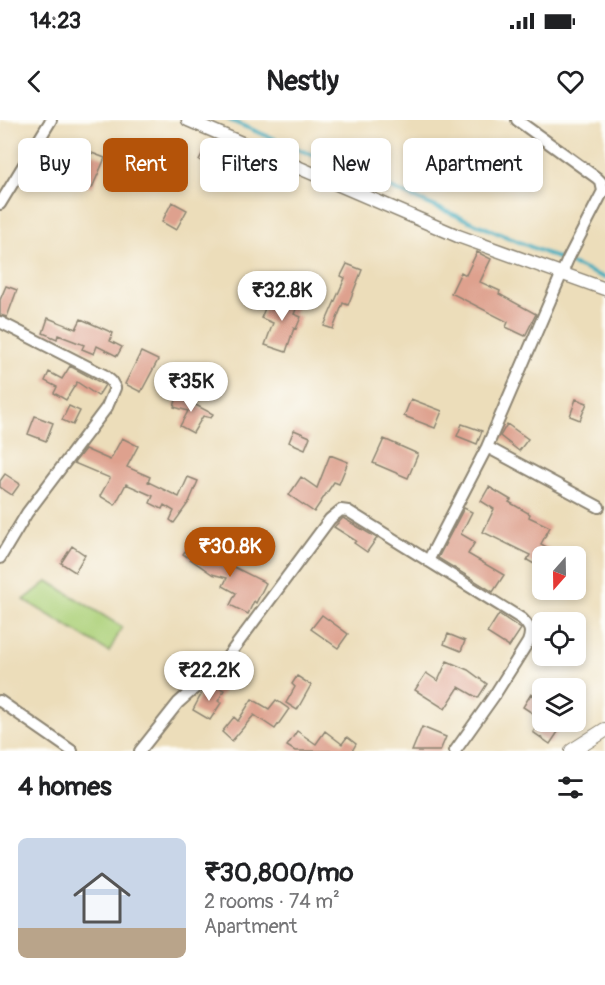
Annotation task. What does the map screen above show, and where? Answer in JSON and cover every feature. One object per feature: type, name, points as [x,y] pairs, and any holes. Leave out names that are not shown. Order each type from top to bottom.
[{"type":"main road","points":[[572,751],[605,730]]},
{"type":"street","points":[[0,204],[51,120]]},
{"type":"street","points":[[188,120],[459,236],[564,268],[605,289]]},
{"type":"street","points":[[428,561],[487,447],[564,268],[602,195],[601,182],[517,120]]},
{"type":"street","points":[[0,322],[104,375],[115,388],[107,407],[27,513],[0,558]]},
{"type":"street","points":[[487,447],[599,507]]},
{"type":"street","points":[[140,751],[178,703],[223,663],[336,513],[341,510],[348,511],[522,619],[530,627],[531,634],[528,642],[455,751]]},
{"type":"street","points":[[0,701],[72,751]]},
{"type":"green space","points":[[48,581],[122,627],[109,652],[24,600]]},
{"type":"building","points":[[91,153],[103,157],[103,163],[92,188]]},
{"type":"building","points":[[172,202],[187,210],[176,230],[162,222]]},
{"type":"building","points":[[477,252],[491,259],[480,282],[500,291],[499,294],[536,314],[525,336],[506,327],[508,322],[451,293],[461,272],[466,275]]},
{"type":"building","points":[[347,264],[362,270],[348,305],[343,303],[333,329],[324,326],[345,278],[341,276]]},
{"type":"building","points":[[6,286],[17,290],[7,317],[0,315],[0,300]]},
{"type":"building","points":[[292,291],[302,295],[294,314],[301,317],[296,329],[294,328],[286,352],[265,345],[273,323],[261,318],[268,301],[284,308]]},
{"type":"building","points":[[48,318],[76,329],[81,319],[113,333],[110,341],[122,347],[117,356],[97,346],[94,354],[82,349],[84,345],[58,335],[57,339],[43,333]]},
{"type":"building","points":[[141,352],[158,360],[141,392],[125,384]]},
{"type":"building","points":[[70,366],[105,385],[98,396],[77,382],[66,400],[54,393],[57,387],[45,381],[49,372],[62,379]]},
{"type":"building","points":[[178,394],[189,397],[188,401],[213,414],[211,418],[203,416],[193,433],[180,426],[188,411],[174,407]]},
{"type":"building","points":[[411,399],[442,411],[435,428],[404,416]]},
{"type":"building","points":[[576,399],[587,403],[580,420],[570,416]]},
{"type":"building","points":[[69,406],[80,411],[73,425],[62,420]]},
{"type":"building","points":[[35,416],[53,423],[46,441],[28,434]]},
{"type":"building","points":[[462,424],[482,431],[477,444],[457,436]]},
{"type":"building","points":[[507,424],[528,439],[519,451],[500,436]]},
{"type":"building","points":[[294,430],[310,437],[305,449],[289,442]]},
{"type":"building","points":[[122,438],[138,446],[127,467],[150,477],[148,482],[179,497],[188,477],[198,481],[189,502],[174,523],[170,520],[174,511],[164,505],[162,509],[150,503],[153,496],[126,484],[115,505],[100,496],[110,478],[74,463],[85,449],[110,460]]},
{"type":"building","points":[[384,439],[418,454],[408,478],[373,463]]},
{"type":"building","points":[[330,455],[348,462],[339,484],[334,482],[314,512],[289,495],[301,477],[317,488]]},
{"type":"building","points":[[5,474],[20,484],[12,495],[0,487],[0,481]]},
{"type":"building","points":[[489,487],[530,514],[529,517],[550,527],[541,544],[544,546],[532,546],[532,563],[527,560],[530,555],[483,532],[494,509],[481,501]]},
{"type":"building","points":[[464,508],[472,512],[461,534],[475,542],[468,554],[504,575],[493,592],[438,558]]},
{"type":"building","points":[[343,518],[377,538],[367,552],[354,543],[356,541],[334,527]]},
{"type":"building","points":[[191,542],[215,557],[212,561],[234,567],[266,583],[248,614],[230,605],[236,593],[223,586],[227,578],[212,574],[183,554]]},
{"type":"building","points":[[72,546],[85,555],[75,572],[61,563]]},
{"type":"building","points":[[499,614],[521,629],[509,647],[487,633]]},
{"type":"building","points":[[322,615],[348,634],[338,648],[311,629]]},
{"type":"building","points":[[448,634],[465,641],[461,651],[444,644]]},
{"type":"building","points":[[447,661],[468,670],[487,684],[478,698],[459,687],[445,709],[415,690],[426,673],[438,681]]},
{"type":"building","points":[[297,676],[311,685],[297,710],[286,703],[295,687],[292,684]]},
{"type":"building","points":[[211,684],[224,690],[218,701],[221,703],[210,720],[193,710],[203,691]]},
{"type":"building","points":[[531,694],[532,695],[532,713],[523,707]]},
{"type":"building","points":[[252,699],[269,709],[276,700],[289,709],[275,729],[254,715],[232,741],[222,732],[234,717],[238,721]]},
{"type":"building","points":[[422,727],[446,737],[440,751],[412,751]]},
{"type":"building","points":[[297,731],[316,744],[325,731],[342,744],[347,737],[356,744],[352,751],[295,751],[287,746]]},
{"type":"building","points":[[533,732],[558,732],[550,744]]},
{"type":"waterway","points":[[229,120],[605,278]]}]
